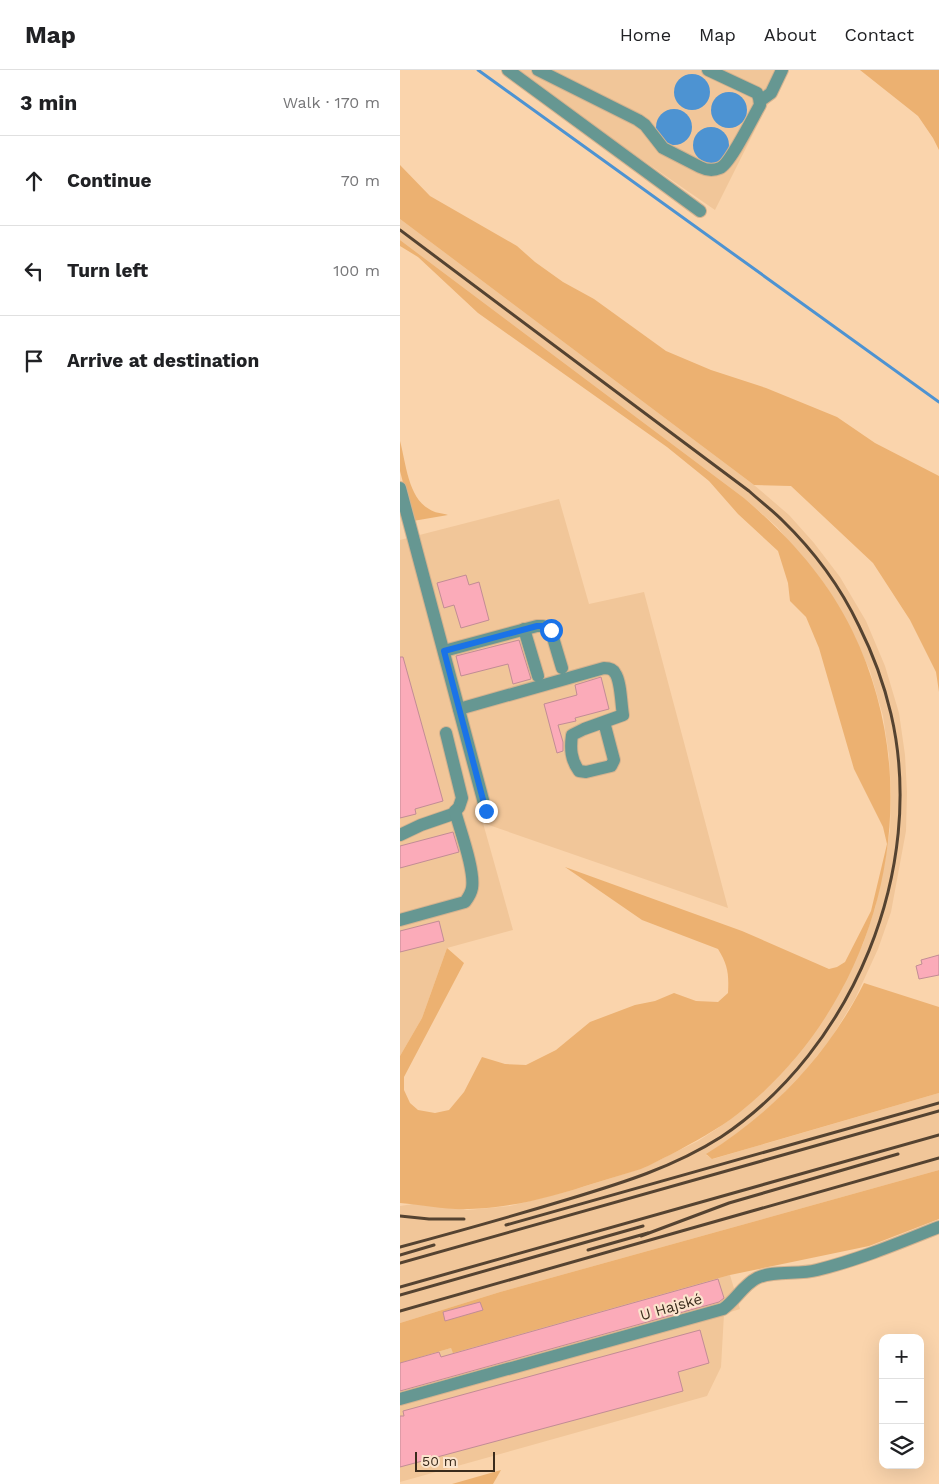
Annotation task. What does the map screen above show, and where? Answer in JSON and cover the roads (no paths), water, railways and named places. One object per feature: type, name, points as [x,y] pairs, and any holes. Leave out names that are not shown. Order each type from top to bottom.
[{"type":"street","points":[[508,70],[700,211]]},
{"type":"street","points":[[538,70],[638,120],[645,125],[664,148],[706,170],[717,170],[726,164],[760,105],[760,101],[756,93],[708,70]]},
{"type":"street","points":[[760,101],[771,93],[782,70]]},
{"type":"street","points":[[400,488],[405,528],[444,651],[486,811]]},
{"type":"street","points":[[444,651],[524,629],[543,626],[551,630],[562,668]]},
{"type":"street","points":[[524,629],[538,676]]},
{"type":"street","points":[[459,709],[609,668],[615,672],[618,681],[623,715],[604,722]]},
{"type":"street","points":[[400,835],[453,814],[459,807],[462,798],[446,733]]},
{"type":"street","points":[[400,920],[464,902],[469,898],[472,888],[472,875],[455,811]]},
{"type":"street","name":"U Hajské","points":[[400,1400],[723,1309],[732,1303],[742,1290],[758,1278],[768,1275],[816,1270],[899,1244],[939,1227]]},
{"type":"water","points":[[692,74],[705,79],[710,92],[705,105],[692,110],[679,105],[674,92],[679,79]]},
{"type":"water","points":[[729,92],[736,93],[742,97],[746,103],[746,117],[742,123],[736,127],[729,128],[722,127],[716,123],[712,117],[711,110],[712,103],[716,97],[722,93]]},
{"type":"water","points":[[674,109],[687,114],[692,127],[687,140],[674,145],[661,140],[656,127],[661,114]]},
{"type":"water","points":[[711,127],[724,132],[729,145],[724,158],[711,163],[698,158],[693,145],[698,132]]},
{"type":"waterway","points":[[478,70],[939,402]]},
{"type":"railway","points":[[400,230],[749,491],[793,532],[835,584],[852,612],[869,647],[891,714],[899,773],[898,833],[888,893],[869,951],[842,1005],[808,1056],[768,1100],[721,1137],[666,1166],[608,1187],[400,1247]]},
{"type":"railway","points":[[506,1225],[939,1103]]},
{"type":"railway","points":[[400,1263],[939,1111]]},
{"type":"railway","points":[[400,1287],[939,1135]]},
{"type":"railway","points":[[641,1236],[729,1203],[898,1154]]},
{"type":"railway","points":[[400,1311],[939,1158]]},
{"type":"railway","points":[[400,1216],[429,1219],[464,1219]]},
{"type":"railway","points":[[400,1295],[643,1226]]},
{"type":"railway","points":[[588,1250],[648,1233]]},
{"type":"railway","points":[[400,1255],[434,1245]]}]
